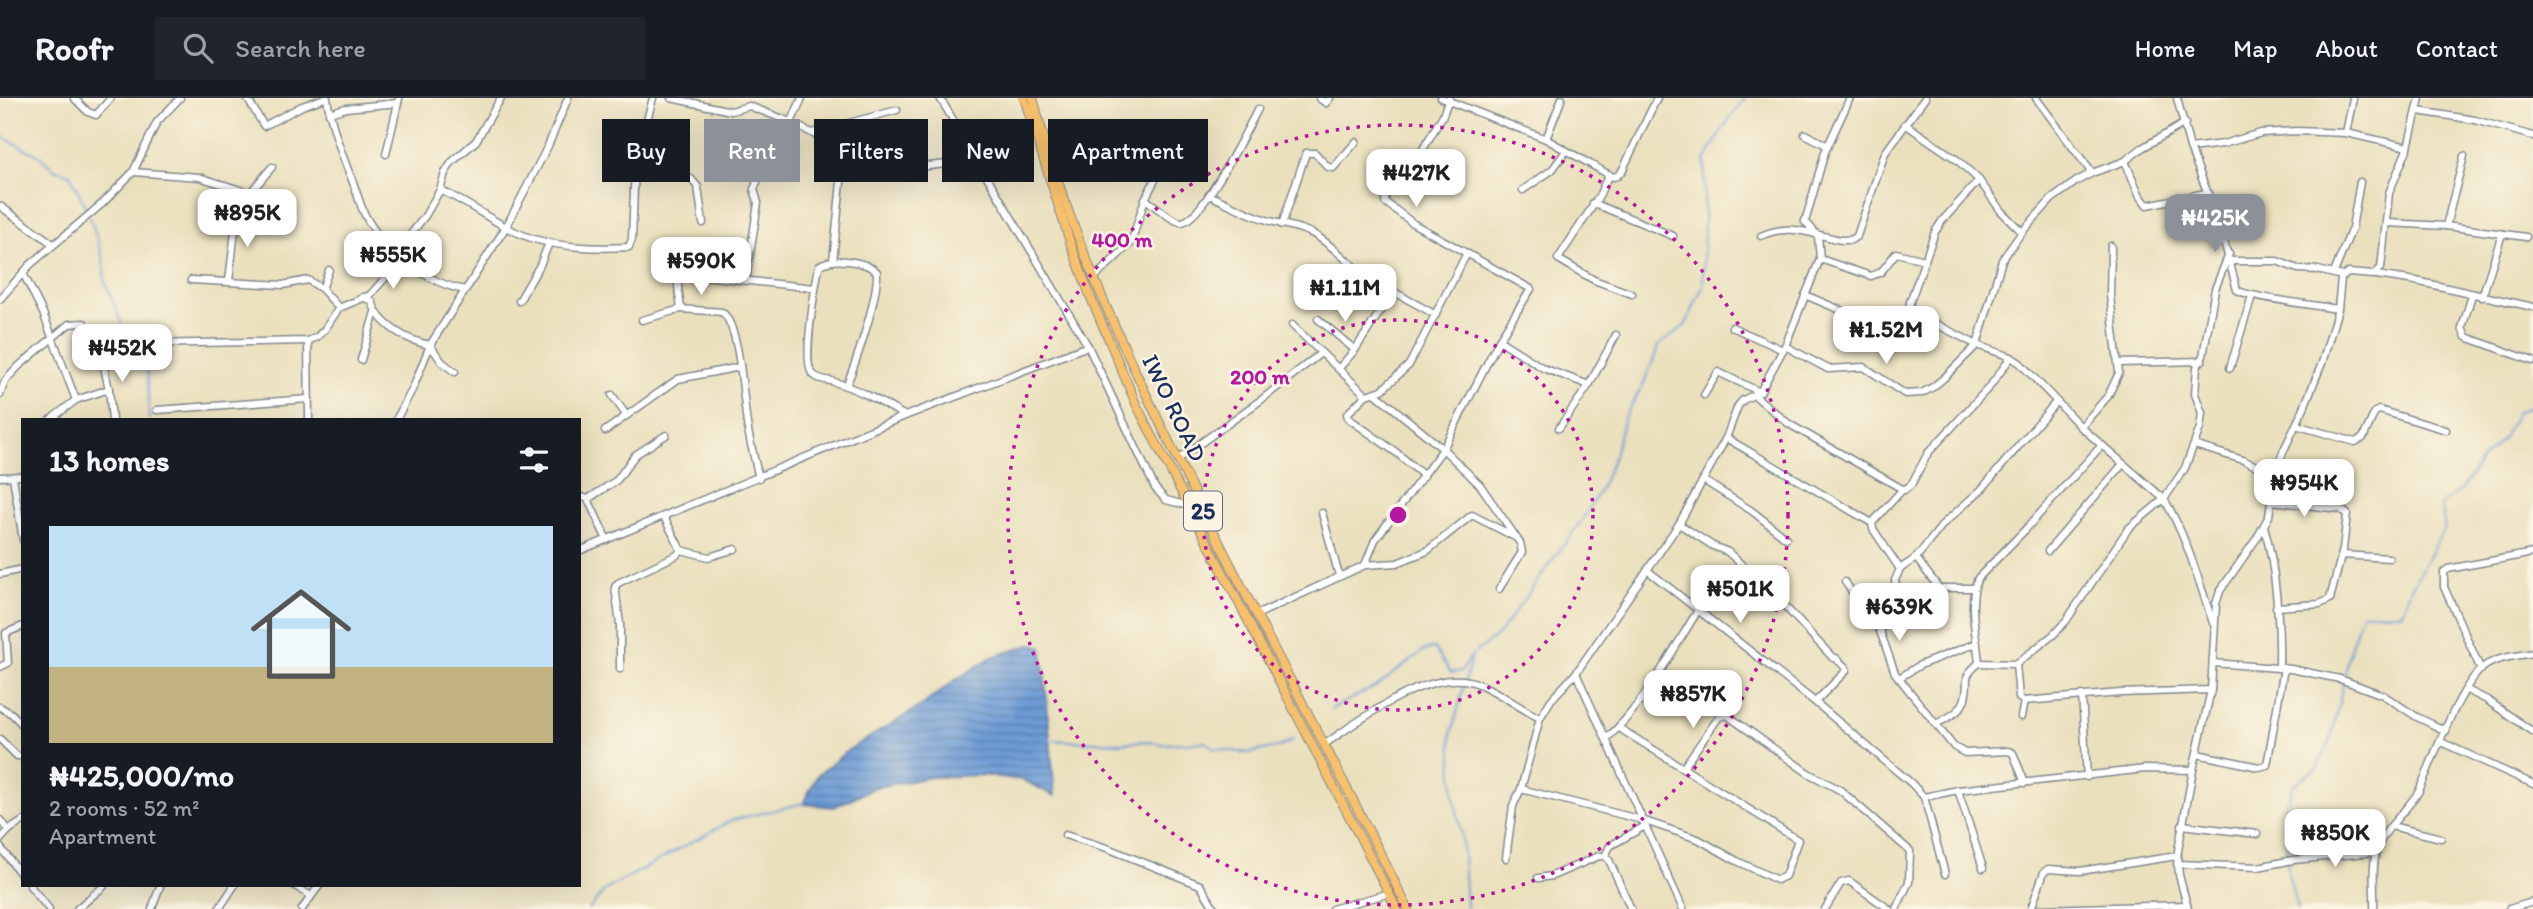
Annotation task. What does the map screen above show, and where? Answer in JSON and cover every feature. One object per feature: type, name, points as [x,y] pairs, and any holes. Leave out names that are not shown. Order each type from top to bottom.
[{"type":"main road","name":"IWO ROAD","points":[[1024,98],[1050,185],[1091,298],[1137,406],[1397,909]]},
{"type":"main road","name":"IWO ROAD","points":[[1033,98],[1057,181],[1093,279],[1140,386],[1408,909]]},
{"type":"main road","points":[[1222,570],[1230,565]]},
{"type":"street","points":[[74,98],[88,112],[96,115],[111,98]]},
{"type":"street","points":[[0,299],[53,244],[93,211],[133,172],[157,122],[180,98]]},
{"type":"street","points":[[247,98],[264,125],[302,106],[326,98],[341,154],[364,213],[377,234],[421,274],[446,286],[465,290]]},
{"type":"street","points":[[396,253],[425,216],[452,162],[476,141],[501,98]]},
{"type":"street","points":[[397,418],[413,388],[430,345],[506,227],[548,146],[568,98]]},
{"type":"street","points":[[647,119],[653,98]]},
{"type":"street","points":[[671,98],[731,111],[749,106],[781,119]]},
{"type":"street","points":[[749,106],[753,98]]},
{"type":"street","points":[[793,119],[802,98]]},
{"type":"street","points":[[940,98],[953,119]]},
{"type":"street","points":[[1319,98],[1326,103],[1330,98]]},
{"type":"street","points":[[1441,98],[1546,139],[1617,176],[1622,171],[1657,98]]},
{"type":"street","points":[[1546,139],[1562,98]]},
{"type":"street","points":[[1802,231],[1828,146],[1850,98]]},
{"type":"street","points":[[1761,236],[1782,229],[1847,240],[1857,236],[1885,153],[1925,98]]},
{"type":"street","points":[[2036,98],[2092,173]]},
{"type":"street","points":[[2187,98],[2177,99],[2190,148],[2230,257],[2237,290],[2252,296],[2339,309]]},
{"type":"street","points":[[2346,133],[2353,98]]},
{"type":"street","points":[[2376,275],[2381,268],[2389,193],[2407,147],[2420,98]]},
{"type":"street","points":[[1364,565],[1375,540],[1443,449],[1499,340],[1531,289],[1414,224],[1389,207],[1384,199],[1386,192],[1422,150],[1449,100]]},
{"type":"street","points":[[329,113],[399,101],[386,153]]},
{"type":"street","points":[[1145,199],[1174,220],[1184,222],[1194,215],[1209,195],[1258,109]]},
{"type":"street","points":[[800,127],[812,133],[897,110]]},
{"type":"street","points":[[2418,111],[2475,120],[2533,136]]},
{"type":"street","points":[[1732,327],[1828,369],[1864,367],[1898,391],[1915,394],[1933,387],[1977,345],[2002,260],[2022,232],[2052,199],[2092,173],[2125,161],[2185,123]]},
{"type":"street","points":[[1905,124],[1956,159],[1979,180],[2001,211],[2022,232]]},
{"type":"street","points":[[2190,148],[2223,144],[2276,131],[2346,133],[2407,147]]},
{"type":"street","points":[[1805,134],[1828,146]]},
{"type":"street","points":[[1282,225],[1306,153],[1315,153],[1328,167],[1333,168],[1356,142]]},
{"type":"street","points":[[1523,190],[1552,170],[1566,151]]},
{"type":"street","points":[[2446,226],[2464,156]]},
{"type":"street","points":[[2125,161],[2139,194],[2147,205],[2206,193]]},
{"type":"street","points":[[133,172],[199,177],[250,194],[272,167]]},
{"type":"street","points":[[1609,174],[1558,258],[1594,280],[1632,294]]},
{"type":"street","points":[[690,179],[698,187],[703,223]]},
{"type":"street","points":[[1979,180],[1935,232],[1909,310],[1977,345],[2011,356],[2021,363],[2081,427],[2149,483],[2172,512],[2213,625]]},
{"type":"street","points":[[440,190],[506,227],[549,243],[611,248],[631,246],[634,182]]},
{"type":"street","points":[[746,280],[758,203],[754,189],[757,182]]},
{"type":"street","points":[[833,261],[841,182]]},
{"type":"street","points":[[990,182],[1088,346],[1155,488],[1166,500],[1189,506]]},
{"type":"street","points":[[1093,279],[1131,243],[1145,199],[1154,182]]},
{"type":"street","points":[[2040,909],[2187,907],[2177,860],[2211,690],[2213,625],[2220,592],[2264,526],[2283,452],[2319,373],[2339,309],[2338,275],[2352,228],[2360,182]]},
{"type":"street","points":[[1209,195],[1314,235],[1359,271],[1436,315]]},
{"type":"street","points":[[1593,203],[1673,236]]},
{"type":"street","points":[[0,206],[53,244]]},
{"type":"street","points":[[229,281],[237,214]]},
{"type":"street","points":[[1506,858],[1513,806],[1521,789],[1541,718],[1551,701],[1576,673],[1679,524],[1726,438],[1738,406],[1743,400],[1757,393],[1784,348],[1820,259],[1818,236],[1805,221]]},
{"type":"street","points":[[2387,223],[2446,226],[2526,237]]},
{"type":"street","points":[[2483,297],[2502,234]]},
{"type":"street","points":[[519,301],[540,265],[549,243]]},
{"type":"street","points":[[2081,427],[2111,390],[2119,373],[2110,295],[2111,246]]},
{"type":"street","points":[[673,250],[681,309]]},
{"type":"street","points":[[1820,259],[1871,276],[1881,272],[1896,253],[1925,260]]},
{"type":"street","points":[[1423,476],[1397,453],[1348,418],[1349,411],[1366,396],[1395,380],[1409,365],[1466,255]]},
{"type":"street","points":[[2230,257],[2277,261],[2298,268],[2338,275],[2376,275],[2416,281],[2533,307]]},
{"type":"street","points":[[1936,724],[1962,706],[1966,697],[1965,680],[1979,663],[2015,664],[2053,635],[2066,621],[2128,529],[2164,499],[2185,468],[2200,428],[2202,413],[2195,394],[2197,367],[2202,361],[2215,289],[2230,257]]},
{"type":"street","points":[[371,298],[403,258]]},
{"type":"street","points":[[846,386],[856,363],[877,272],[865,265],[828,261],[819,266],[815,288],[807,356],[809,369],[818,378],[870,395],[905,416]]},
{"type":"street","points":[[322,289],[329,271]]},
{"type":"street","points":[[23,273],[43,313],[76,400]]},
{"type":"street","points":[[677,279],[684,274],[691,274],[815,288]]},
{"type":"street","points":[[191,280],[283,285],[308,280],[322,289],[339,308]]},
{"type":"street","points":[[1339,368],[1355,350],[1394,292]]},
{"type":"street","points":[[1805,295],[1897,334]]},
{"type":"street","points":[[2472,295],[2462,328],[2466,337],[2533,361]]},
{"type":"street","points":[[2230,368],[2252,296]]},
{"type":"street","points":[[144,344],[309,341],[325,329],[339,308],[362,297],[371,298]]},
{"type":"street","points":[[371,298],[375,312],[388,325],[419,343],[430,345],[442,362],[455,372]]},
{"type":"street","points":[[642,320],[681,309],[722,312],[727,316],[740,368],[747,429],[759,478]]},
{"type":"street","points":[[361,360],[375,312]]},
{"type":"street","points":[[1318,319],[1355,350]]},
{"type":"street","points":[[0,395],[9,375],[69,324],[84,323]]},
{"type":"street","points":[[1292,326],[1366,396]]},
{"type":"street","points":[[1559,428],[1589,385],[1616,335]]},
{"type":"street","points":[[108,338],[99,342],[112,418]]},
{"type":"street","points":[[1499,340],[1543,368],[1589,385]]},
{"type":"street","points":[[309,341],[309,418]]},
{"type":"street","points":[[581,550],[905,416],[1088,346]]},
{"type":"street","points":[[1177,460],[1321,353]]},
{"type":"street","points":[[1872,523],[1885,512],[1903,489],[1911,485],[1928,453],[1991,385],[2011,356]]},
{"type":"street","points":[[2119,363],[2202,361]]},
{"type":"street","points":[[605,431],[678,379],[740,368]]},
{"type":"street","points":[[1704,395],[1718,372],[1757,393],[1789,424],[1903,489]]},
{"type":"street","points":[[53,418],[76,400],[109,389]]},
{"type":"street","points":[[1375,393],[1443,449],[1480,485],[1523,548],[1499,589]]},
{"type":"street","points":[[612,395],[626,415]]},
{"type":"street","points":[[157,410],[309,399]]},
{"type":"street","points":[[1880,631],[1900,601],[1895,580],[1899,569],[1916,558],[1944,523],[1982,489],[2056,402]]},
{"type":"street","points":[[2296,425],[2354,443],[2363,438],[2375,412],[2379,410],[2446,430]]},
{"type":"street","points":[[589,499],[617,480],[635,455],[666,435]]},
{"type":"street","points":[[1726,438],[1872,523]]},
{"type":"street","points":[[1979,663],[1974,588],[1978,578],[2102,445]]},
{"type":"street","points":[[2194,445],[2243,460],[2275,475]]},
{"type":"street","points":[[2049,551],[2123,464]]},
{"type":"street","points":[[0,477],[21,476]]},
{"type":"street","points":[[13,477],[21,527]]},
{"type":"street","points":[[1703,480],[1752,511],[1786,538]]},
{"type":"street","points":[[581,497],[589,499],[607,540]]},
{"type":"street","points":[[2272,501],[2345,512],[2342,555],[2330,599],[2320,604],[2276,607]]},
{"type":"street","points":[[1322,513],[1339,576]]},
{"type":"street","points":[[1256,615],[1364,565],[1397,563],[1427,551],[1472,515],[1515,537]]},
{"type":"street","points":[[1494,526],[1501,515]]},
{"type":"street","points":[[664,517],[681,550],[709,557],[735,549]]},
{"type":"street","points":[[1872,523],[1873,529],[1899,569]]},
{"type":"street","points":[[1679,524],[1728,552],[1846,668],[1815,702]]},
{"type":"street","points":[[2197,754],[2259,767],[2267,765],[2282,668],[2269,546],[2264,526]]},
{"type":"street","points":[[620,669],[620,624],[615,587],[618,583],[677,555],[681,550]]},
{"type":"street","points":[[2481,670],[2444,587],[2444,572],[2533,553]]},
{"type":"street","points":[[2342,555],[2389,558]]},
{"type":"street","points":[[1916,558],[1939,588],[1974,588]]},
{"type":"street","points":[[0,574],[21,569]]},
{"type":"street","points":[[1647,570],[1815,702],[1911,783],[1924,797],[1945,874]]},
{"type":"street","points":[[1845,582],[1880,631],[1891,665],[1899,678],[1959,751],[2008,751],[2013,754],[2025,783]]},
{"type":"street","points":[[1606,739],[1619,728],[1699,609]]},
{"type":"street","points":[[0,667],[8,663],[9,659],[6,633],[21,627]]},
{"type":"street","points":[[1899,678],[1920,665],[1977,643]]},
{"type":"street","points":[[2374,909],[2376,852],[2391,826],[2415,798],[2467,690],[2481,670],[2505,658],[2533,653]]},
{"type":"street","points":[[2213,663],[2282,668],[2343,680],[2383,695],[2445,731]]},
{"type":"street","points":[[2015,664],[2019,698],[2024,701],[2082,695],[2211,690]]},
{"type":"street","points":[[1576,673],[1683,909]]},
{"type":"street","points":[[1325,744],[1370,713],[1428,683],[1446,679],[1477,683],[1541,718]]},
{"type":"street","points":[[2467,690],[2487,700],[2533,732]]},
{"type":"street","points":[[2082,695],[2087,777]]},
{"type":"street","points":[[2021,716],[2024,701]]},
{"type":"street","points":[[0,708],[21,723]]},
{"type":"street","points":[[1683,768],[1719,717],[1724,715],[1808,773],[1840,790],[1909,851],[1909,882],[1896,909]]},
{"type":"street","points":[[1521,789],[1698,839],[1737,862],[1777,880],[1785,876],[1798,840],[1619,728]]},
{"type":"street","points":[[0,739],[21,757]]},
{"type":"street","points":[[2441,742],[2533,784]]},
{"type":"street","points":[[1924,797],[1958,790],[2155,768],[2193,770]]},
{"type":"street","points":[[1958,790],[1983,868]]},
{"type":"street","points":[[0,820],[9,830]]},
{"type":"street","points":[[0,840],[21,822]]},
{"type":"street","points":[[1605,856],[1610,846],[1644,823]]},
{"type":"street","points":[[2182,825],[2258,834]]},
{"type":"street","points":[[2391,826],[2441,838]]},
{"type":"street","points":[[1065,835],[1107,848],[1200,885],[1215,909]]},
{"type":"street","points":[[0,847],[21,874]]},
{"type":"street","points":[[2031,909],[2044,872],[2048,869],[2080,871],[2177,860],[2258,867],[2293,860],[2376,852]]},
{"type":"street","points":[[1538,878],[1552,876],[1599,856],[1605,856],[1631,909]]},
{"type":"street","points":[[1825,909],[1841,883],[1849,881],[1889,909]]},
{"type":"street","points":[[31,887],[49,909]]},
{"type":"street","points":[[77,909],[103,887]]},
{"type":"street","points":[[152,909],[160,887]]},
{"type":"street","points":[[219,909],[233,887]]},
{"type":"street","points":[[297,887],[311,896]]},
{"type":"street","points":[[302,909],[318,887]]},
{"type":"street","points":[[1332,909],[1390,893]]},
{"type":"street","points":[[2509,909],[2533,902]]},
{"type":"water","points":[[1033,644],[1042,647],[1055,796],[1023,780],[982,775],[932,777],[875,787],[834,807],[803,804],[817,776],[847,751],[924,704],[992,657]]},
{"type":"waterway","points":[[1466,909],[1462,837],[1454,797],[1451,735],[1472,655],[1497,636],[1582,520],[1599,492],[1613,459],[1624,418],[1643,385],[1660,344],[1685,326],[1703,286],[1705,160],[1725,125],[1745,98]]},
{"type":"waterway","points":[[0,136],[38,155],[54,169],[70,174],[88,212]]},
{"type":"waterway","points":[[90,217],[103,258],[105,281],[128,339],[147,366],[149,418]]},
{"type":"waterway","points":[[2297,909],[2288,873],[2285,807],[2294,784],[2317,768],[2331,740],[2351,646],[2362,613],[2402,613],[2410,590],[2445,527],[2441,505],[2462,489],[2481,460],[2502,439],[2517,412],[2533,406]]},
{"type":"waterway","points":[[1331,709],[1377,686],[1423,651],[1434,648],[1451,673],[1462,671],[1469,658]]},
{"type":"waterway","points":[[1048,740],[1121,743],[1144,741],[1163,744],[1205,742],[1215,749],[1249,753],[1282,746],[1293,740]]},
{"type":"waterway","points":[[589,909],[605,890],[732,820],[804,803]]}]
